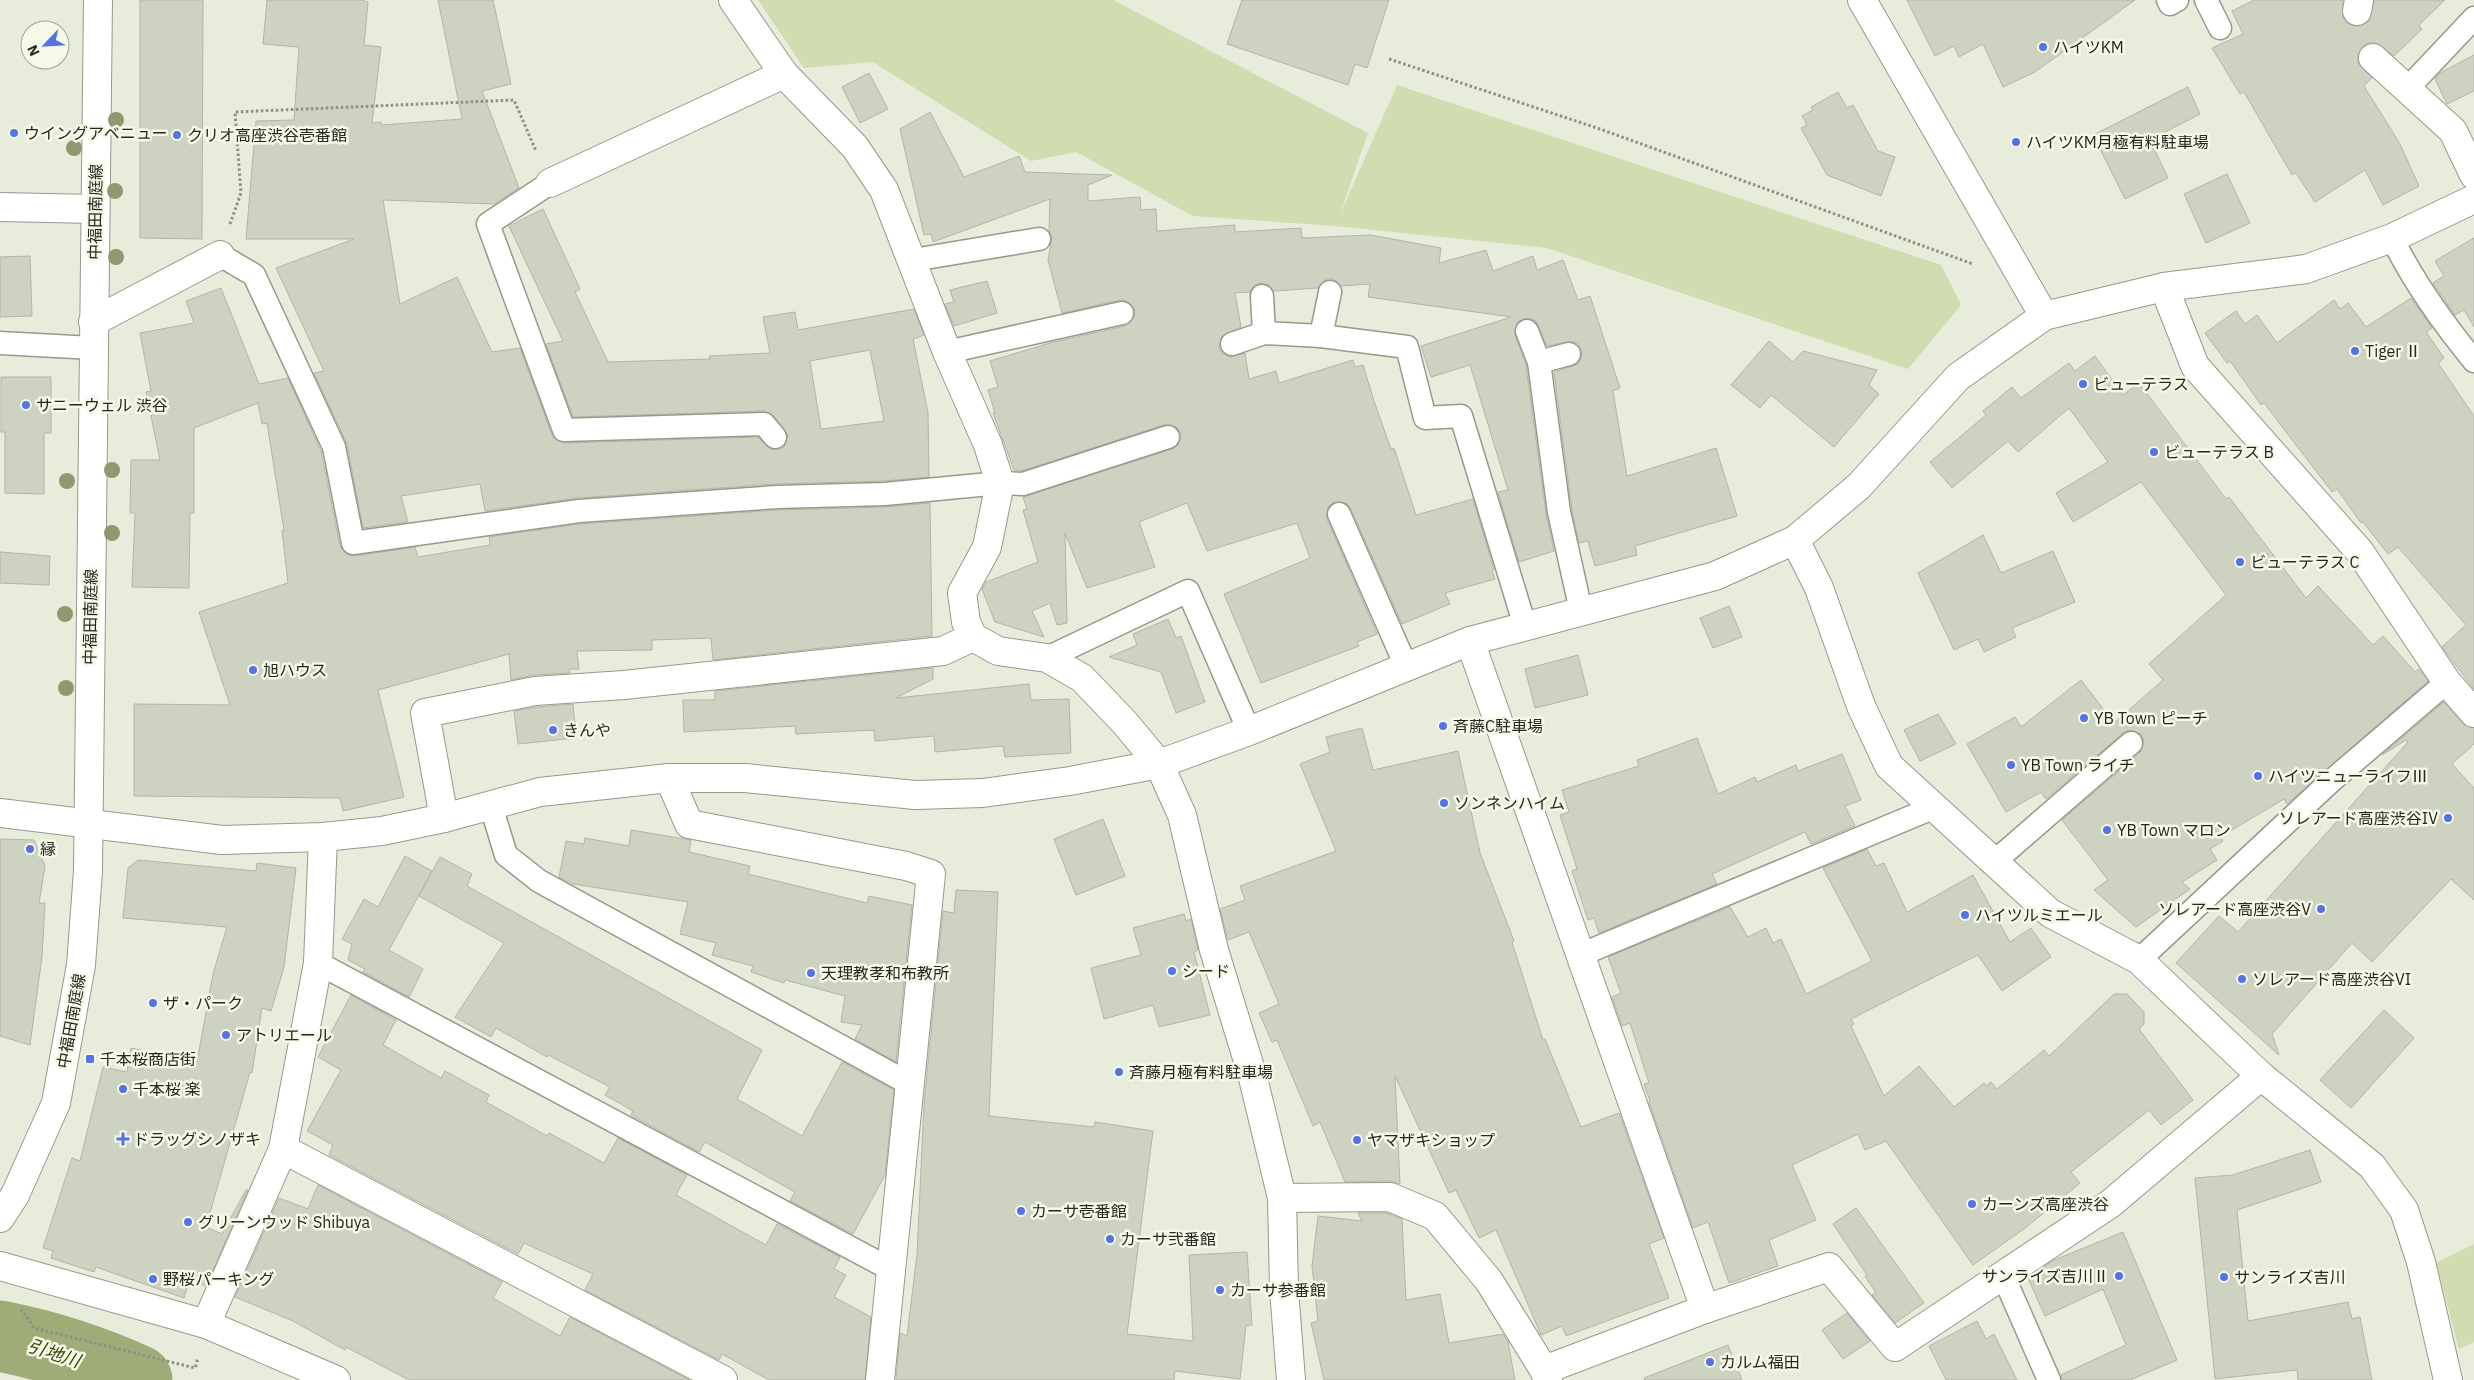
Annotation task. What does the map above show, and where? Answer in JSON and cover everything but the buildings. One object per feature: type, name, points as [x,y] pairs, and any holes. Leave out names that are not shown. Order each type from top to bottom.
[{"type":"street","name":"中福田南庭線","points":[[0,1218],[15,1195],[56,1103],[81,965],[88,871],[87,824],[98,0]]},
{"type":"street","points":[[733,0],[784,74],[855,147],[884,190],[948,352],[988,445],[1000,483],[987,547],[962,593],[966,622],[973,637],[998,651],[1047,658],[1082,678],[1125,723],[1159,764],[1182,815],[1214,950],[1252,1074],[1282,1198],[1284,1289],[1291,1380]]},
{"type":"street","points":[[1862,0],[2044,316]]},
{"type":"street","points":[[2373,58],[2453,131],[2474,175]]},
{"type":"street","points":[[550,183],[784,74]]},
{"type":"street","points":[[0,812],[222,840],[323,837],[382,831],[444,818],[540,792],[669,778],[745,778],[915,795],[983,793],[1070,781],[1159,764],[1248,732],[1470,641],[1716,576],[1796,540],[1859,486],[1958,376],[2044,316],[2164,287],[2306,269],[2392,238],[2474,199]]},
{"type":"street","points":[[0,207],[95,210]]},
{"type":"street","points":[[93,335],[220,255]]},
{"type":"street","points":[[2164,287],[2195,366],[2360,552],[2447,682],[2473,710]]},
{"type":"street","points":[[1796,540],[1820,588],[1860,706],[1889,766],[2050,913],[2139,960],[2261,1076],[2372,1166],[2404,1210],[2421,1262],[2448,1380]]},
{"type":"street","points":[[444,818],[425,713],[535,691],[624,685],[943,651],[973,637]]},
{"type":"street","points":[[1470,641],[1705,1309]]},
{"type":"street","points":[[669,778],[689,824],[906,866],[931,874],[880,1380]]},
{"type":"street","points":[[206,1324],[283,1149],[318,963],[323,837]]},
{"type":"street","points":[[1282,1198],[1390,1197],[1435,1216],[1490,1281],[1546,1375],[1705,1309],[1829,1267],[1895,1347],[2110,1204],[2261,1076]]},
{"type":"street","points":[[283,1149],[723,1380]]},
{"type":"street","points":[[0,1266],[206,1324],[336,1380]]},
{"type":"lane","points":[[2168,0],[2170,4],[2177,0]]},
{"type":"lane","points":[[2206,0],[2220,28]]},
{"type":"lane","points":[[2407,89],[2474,18]]},
{"type":"lane","points":[[550,183],[488,224],[564,430],[764,424],[775,438]]},
{"type":"lane","points":[[2392,238],[2402,260],[2444,325],[2474,362]]},
{"type":"lane","points":[[913,260],[1039,239]]},
{"type":"lane","points":[[220,255],[254,275],[330,438],[334,447],[353,543],[579,511],[777,498],[885,494],[1000,483],[1023,484],[1168,437]]},
{"type":"lane","points":[[1321,336],[1330,292]]},
{"type":"lane","points":[[1262,296],[1264,333]]},
{"type":"lane","points":[[948,352],[1122,313]]},
{"type":"lane","points":[[1527,331],[1539,362],[1559,512],[1582,610]]},
{"type":"lane","points":[[1232,344],[1264,333],[1321,336],[1407,347],[1425,418],[1461,416],[1525,626]]},
{"type":"lane","points":[[0,343],[93,335]]},
{"type":"lane","points":[[1539,362],[1569,354]]},
{"type":"lane","points":[[1339,514],[1406,666]]},
{"type":"lane","points":[[1047,658],[1188,591],[1248,732]]},
{"type":"lane","points":[[2139,960],[2329,783],[2447,682]]},
{"type":"lane","points":[[1994,862],[2131,743]]},
{"type":"lane","points":[[491,806],[506,855],[539,881],[910,1084]]},
{"type":"lane","points":[[1580,955],[1935,807]]},
{"type":"lane","points":[[318,963],[890,1269]]},
{"type":"lane","points":[[2003,1275],[2050,1380]]},
{"type":"path","points":[[1389,59],[1600,129],[1974,265]]},
{"type":"path","points":[[241,193],[235,112],[514,100],[550,183]]},
{"type":"path","points":[[20,1307],[34,1328],[195,1368],[206,1324]]},
{"type":"green space","points":[[758,0],[1113,0],[1368,133],[1339,217],[1397,85],[1941,265],[1961,305],[1908,369],[1547,248],[1335,226],[1193,216],[1076,152],[1031,161],[873,62],[804,68]]},
{"type":"green space","points":[[2474,1244],[2474,1342],[2459,1349],[2436,1263]]},
{"type":"waterway","name":"引地川","points":[[0,1336],[70,1354],[137,1380]]},
{"type":"place","name":"ハイツKM","points":[[2043,47]]},
{"type":"place","name":"ウイングアベニュー","points":[[14,133]]},
{"type":"place","name":"クリオ高座渋谷壱番館","points":[[177,135]]},
{"type":"place","name":"ハイツKM月極有料駐車場","points":[[2016,142]]},
{"type":"place","name":"Tiger Ⅱ","points":[[2355,351]]},
{"type":"place","name":"ビューテラス","points":[[2083,384]]},
{"type":"place","name":"サニーウェル 渋谷","points":[[26,405]]},
{"type":"place","name":"ビューテラス B","points":[[2154,452]]},
{"type":"place","name":"ビューテラス C","points":[[2240,562]]},
{"type":"place","name":"旭ハウス","points":[[253,670]]},
{"type":"place","name":"YB Town ピーチ","points":[[2084,718]]},
{"type":"place","name":"斉藤C駐車場","points":[[1443,726]]},
{"type":"place","name":"きんや","points":[[553,730]]},
{"type":"place","name":"YB Town ライチ","points":[[2011,765]]},
{"type":"place","name":"ハイツニューライフⅢ","points":[[2258,776]]},
{"type":"place","name":"ソンネンハイム","points":[[1444,803]]},
{"type":"place","name":"ソレアード高座渋谷IV","points":[[2448,818]]},
{"type":"place","name":"YB Town マロン","points":[[2107,830]]},
{"type":"place","name":"縁","points":[[30,849]]},
{"type":"place","name":"ソレアード高座渋谷V","points":[[2321,909]]},
{"type":"place","name":"ハイツルミエール","points":[[1965,915]]},
{"type":"place","name":"シード","points":[[1172,971]]},
{"type":"place","name":"天理教孝和布教所","points":[[811,973]]},
{"type":"place","name":"ソレアード高座渋谷VI","points":[[2242,979]]},
{"type":"place","name":"ザ・パーク","points":[[153,1003]]},
{"type":"place","name":"アトリエール","points":[[226,1035]]},
{"type":"place","name":"千本桜商店街","points":[[90,1059]]},
{"type":"place","name":"斉藤月極有料駐車場","points":[[1119,1072]]},
{"type":"place","name":"千本桜 楽","points":[[123,1089]]},
{"type":"place","name":"ドラッグシノザキ","points":[[123,1139]]},
{"type":"place","name":"ヤマザキショップ","points":[[1357,1140]]},
{"type":"place","name":"カーンズ高座渋谷","points":[[1972,1204]]},
{"type":"place","name":"カーサ壱番館","points":[[1021,1211]]},
{"type":"place","name":"グリーンウッド Shibuya","points":[[188,1222]]},
{"type":"place","name":"カーサ弐番館","points":[[1110,1239]]},
{"type":"place","name":"サンライズ吉川Ⅱ","points":[[2119,1276]]},
{"type":"place","name":"サンライズ吉川","points":[[2224,1277]]},
{"type":"place","name":"野桜パーキング","points":[[153,1279]]},
{"type":"place","name":"カーサ参番館","points":[[1220,1290]]},
{"type":"place","name":"カルム福田","points":[[1710,1362]]}]
